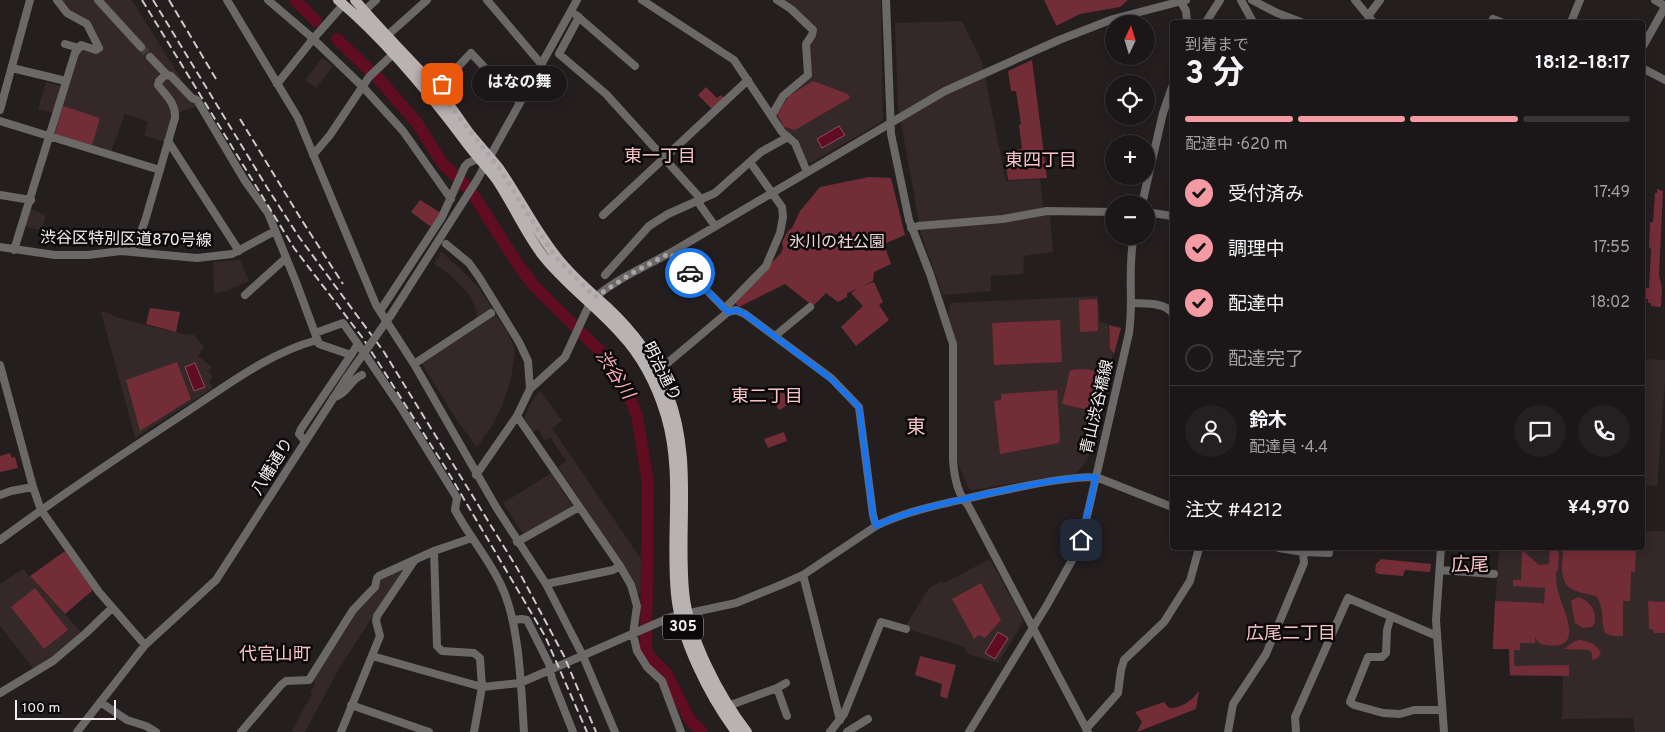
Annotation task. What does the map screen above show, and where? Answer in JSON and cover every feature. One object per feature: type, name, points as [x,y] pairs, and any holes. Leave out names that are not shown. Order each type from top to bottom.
[{"type":"main road","name":"明治通り","points":[[355,0],[364,12],[437,89],[472,137],[484,160],[544,257],[635,336],[658,371],[672,406],[682,447],[684,467],[684,614],[728,706],[747,732]]},
{"type":"main road","name":"明治通り","points":[[340,2],[359,18],[439,104],[484,160]]},
{"type":"main road","name":"明治通り","points":[[593,300],[636,352],[656,389],[666,416],[674,457],[674,574],[690,646],[709,690],[736,732]]},
{"type":"street","points":[[0,110],[3,88],[12,68],[30,0]]},
{"type":"street","points":[[14,250],[75,53],[81,45],[96,50],[98,48],[87,24],[67,12],[57,0]]},
{"type":"street","points":[[98,0],[141,47]]},
{"type":"street","points":[[227,0],[298,118],[369,292],[414,364],[476,475],[517,542],[546,584],[583,656],[614,732]]},
{"type":"street","points":[[268,0],[364,87],[403,131],[451,199]]},
{"type":"street","points":[[364,12],[376,0]]},
{"type":"street","points":[[390,39],[389,34],[427,0]]},
{"type":"street","points":[[487,0],[542,65]]},
{"type":"street","points":[[380,311],[442,217],[463,169],[468,163],[484,160],[542,65],[577,0]]},
{"type":"street","points":[[642,0],[734,60],[782,132],[795,143],[807,172]]},
{"type":"street","points":[[772,115],[782,96],[808,75],[806,44],[813,30],[791,9],[777,0]]},
{"type":"street","points":[[886,0],[890,134],[912,228],[930,274],[953,344],[953,460],[961,499],[968,505],[1087,731],[1118,692],[1119,677],[1124,660],[1164,622],[1190,581],[1198,550]]},
{"type":"street","points":[[1207,20],[1220,0]]},
{"type":"street","points":[[1240,0],[1252,20]]},
{"type":"street","points":[[1252,0],[1296,20]]},
{"type":"street","points":[[1355,0],[1371,20]]},
{"type":"street","points":[[1368,16],[1380,0]]},
{"type":"street","points":[[1572,20],[1580,0]]},
{"type":"street","points":[[1645,43],[1665,6],[1654,0]]},
{"type":"street","points":[[476,475],[517,416],[530,389],[563,360],[593,300],[634,272],[670,253],[945,92],[1059,40],[1113,19],[1184,1],[1187,20]]},
{"type":"street","points":[[277,84],[327,22],[340,2]]},
{"type":"street","points":[[572,11],[635,66]]},
{"type":"street","points":[[580,18],[559,54],[606,94],[664,157],[700,198],[700,205],[715,226]]},
{"type":"street","points":[[66,44],[79,48]]},
{"type":"street","points":[[437,89],[471,53],[520,102]]},
{"type":"street","points":[[313,155],[330,135],[364,87],[368,78],[393,54]]},
{"type":"street","points":[[150,57],[192,98],[197,100],[245,181],[268,213],[316,337],[322,347],[350,356]]},
{"type":"street","points":[[12,68],[66,81]]},
{"type":"street","points":[[1645,70],[1665,80]]},
{"type":"street","points":[[133,252],[145,221],[175,111],[171,101],[158,85],[159,81],[167,74]]},
{"type":"street","points":[[603,215],[748,80]]},
{"type":"street","points":[[1144,195],[1163,113],[1170,93]]},
{"type":"street","points":[[0,121],[160,170]]},
{"type":"street","points":[[605,275],[649,226],[668,214],[715,193],[761,152],[788,136]]},
{"type":"street","points":[[168,140],[239,250]]},
{"type":"street","name":"八幡通り","points":[[77,732],[145,645],[216,580],[333,398],[391,315],[467,196],[475,183],[484,160]]},
{"type":"street","points":[[658,371],[727,310],[728,304],[766,266],[780,233],[783,210],[750,162]]},
{"type":"street","points":[[0,195],[30,200]]},
{"type":"street","points":[[912,228],[1003,219],[1047,211],[1105,212]]},
{"type":"street","points":[[1155,213],[1170,216]]},
{"type":"street","name":"渋谷区特別区道870号線","points":[[0,247],[73,255],[121,251],[191,258],[230,255],[275,231]]},
{"type":"street","points":[[446,244],[468,263],[479,277],[519,342],[528,361],[530,389]]},
{"type":"street","name":"青山渋谷橋線","points":[[969,732],[1075,555],[1085,525],[1129,333],[1132,303],[1131,263],[1133,245]]},
{"type":"street","points":[[670,253],[727,310],[736,310],[745,314],[775,336],[830,378],[859,407],[876,526]]},
{"type":"street","points":[[245,295],[286,258]]},
{"type":"street","points":[[1132,303],[1162,306],[1170,310]]},
{"type":"street","points":[[775,336],[810,307]]},
{"type":"street","points":[[414,364],[491,313]]},
{"type":"street","points":[[0,540],[41,510],[253,368],[343,324],[400,406],[456,498],[455,510],[458,516],[502,586],[513,620],[524,732]]},
{"type":"street","points":[[305,441],[299,434],[301,429],[358,344]]},
{"type":"street","points":[[0,366],[41,510],[90,580],[145,645]]},
{"type":"street","points":[[333,398],[342,395],[357,377],[362,375]]},
{"type":"street","points":[[517,416],[620,566],[631,586],[637,606],[634,642],[642,660],[662,681],[681,732]]},
{"type":"street","points":[[372,656],[482,687],[520,683],[648,627],[684,614],[736,603],[803,576],[876,526],[889,520],[961,499],[1057,481],[1096,477],[1170,506]]},
{"type":"street","points":[[0,495],[11,490],[33,487]]},
{"type":"street","points":[[517,542],[579,507]]},
{"type":"street","points":[[241,732],[286,681],[309,680],[353,610],[376,586],[377,578],[415,559],[472,537]]},
{"type":"street","points":[[1293,550],[1303,552],[1329,550]]},
{"type":"street","points":[[1442,550],[1436,620],[1444,732]]},
{"type":"street","points":[[434,551],[437,646],[442,651],[474,653],[480,658],[482,687],[474,732]]},
{"type":"street","points":[[1228,732],[1233,704],[1266,654],[1304,563],[1303,552]]},
{"type":"street","points":[[341,732],[380,636],[376,621],[377,616],[415,559]]},
{"type":"street","points":[[546,584],[613,570],[620,566]]},
{"type":"street","points":[[1440,570],[1494,574]]},
{"type":"street","points":[[803,576],[840,720]]},
{"type":"street","points":[[1296,732],[1295,717],[1348,598],[1437,636]]},
{"type":"street","points":[[0,692],[52,661],[86,633],[112,608]]},
{"type":"street","points":[[1391,616],[1387,630],[1386,653],[1382,657],[1368,657],[1350,702],[1354,705],[1383,713],[1400,714],[1414,710],[1442,710]]},
{"type":"street","points":[[513,620],[527,620],[549,664],[573,732]]},
{"type":"street","points":[[830,732],[844,714],[881,622],[906,629]]},
{"type":"street","points":[[728,706],[786,683]]},
{"type":"street","points":[[777,688],[787,716]]},
{"type":"street","points":[[100,702],[127,720],[139,732]]},
{"type":"street","points":[[351,705],[429,732]]},
{"type":"street","points":[[847,732],[868,719]]},
{"type":"street","points":[[127,720],[146,726],[156,732]]},
{"type":"shaded area","points":[[60,0],[132,0],[198,106],[173,114],[165,142],[144,135],[148,122],[125,114],[111,152],[53,134],[71,71],[82,48],[98,53],[89,23],[71,12]]},
{"type":"shaded area","points":[[781,0],[881,0],[883,121],[811,163],[806,161],[798,138],[783,131],[774,115],[787,95],[811,77],[808,46],[815,34]]},
{"type":"shaded area","points":[[962,21],[982,62],[1006,181],[1040,179],[1044,214],[1050,215],[1053,252],[1024,256],[1023,274],[991,276],[991,291],[943,295],[921,234],[898,106],[895,23]]},
{"type":"shaded area","points":[[322,58],[333,66],[316,88],[305,80]]},
{"type":"shaded area","points":[[46,82],[60,86],[53,113],[38,109]]},
{"type":"shaded area","points":[[839,126],[845,135],[822,148],[817,139]]},
{"type":"shaded area","points":[[31,209],[46,215],[41,231],[25,226]]},
{"type":"shaded area","points":[[441,252],[478,287],[508,333],[515,350],[511,379],[502,406],[492,426],[477,447],[456,419],[421,362],[479,324],[475,307],[469,294],[448,273],[434,264]]},
{"type":"shaded area","points":[[240,260],[249,281],[226,291],[214,293],[213,262]]},
{"type":"shaded area","points":[[1098,296],[1100,322],[1108,324],[1110,349],[1113,355],[1087,461],[1076,473],[973,490],[969,489],[957,462],[957,367],[956,345],[948,315],[950,303]]},
{"type":"shaded area","points":[[103,311],[119,318],[182,334],[194,335],[204,347],[198,356],[212,367],[208,371],[213,376],[209,381],[213,388],[135,438],[101,312]]},
{"type":"shaded area","points":[[1645,359],[1665,360],[1657,486],[1645,485]]},
{"type":"shaded area","points":[[195,363],[205,387],[194,391],[185,367]]},
{"type":"shaded area","points":[[541,391],[562,421],[552,428],[643,562],[642,592],[637,594],[631,577],[558,467],[566,461],[550,437],[545,441],[538,429],[533,432],[525,420],[534,397]]},
{"type":"shaded area","points":[[551,473],[572,506],[524,536],[503,503]]},
{"type":"shaded area","points":[[1645,531],[1665,531],[1665,732],[1635,732],[1633,718],[1562,719],[1563,676],[1510,676],[1509,649],[1492,649],[1499,550],[1645,550]]},
{"type":"shaded area","points":[[990,559],[1023,619],[1022,624],[998,663],[968,654],[964,647],[909,629],[906,625],[929,588],[942,581],[944,583]]},
{"type":"shaded area","points":[[404,568],[340,667],[305,732],[291,732],[312,694],[310,693],[315,684],[312,682],[356,612],[374,595],[384,576]]},
{"type":"shaded area","points":[[23,569],[81,632],[50,659],[34,669],[0,626],[0,584]]},
{"type":"shaded area","points":[[998,632],[1008,638],[995,659],[985,653]]},
{"type":"green space","points":[[1044,0],[1128,0],[1120,7],[1080,14],[1056,25]]},
{"type":"green space","points":[[1032,60],[1047,178],[1008,180],[1004,151],[1022,149],[1019,125],[1021,124],[1016,91],[1011,91],[1008,71]]},
{"type":"green space","points":[[813,81],[848,94],[850,98],[795,130],[784,127],[777,114],[789,96]]},
{"type":"green space","points":[[706,87],[717,98],[721,95],[725,99],[713,110],[698,95]]},
{"type":"green space","points":[[63,106],[100,118],[92,145],[55,134]]},
{"type":"green space","name":"氷川の社公園","points":[[869,177],[891,178],[905,235],[884,244],[891,264],[874,272],[873,281],[863,286],[874,282],[883,302],[879,305],[889,320],[856,346],[841,327],[863,306],[851,293],[857,289],[847,293],[847,297],[838,302],[826,293],[813,306],[785,284],[739,307],[734,302],[781,253],[783,248],[782,242],[788,231],[792,228],[800,211],[820,187]]},
{"type":"green space","points":[[1657,189],[1663,191],[1659,275],[1662,288],[1660,307],[1651,306],[1651,303],[1648,303],[1648,299],[1645,299],[1645,288],[1649,288],[1650,222],[1653,222],[1655,193],[1657,193]]},
{"type":"green space","points":[[420,200],[441,213],[431,227],[411,212]]},
{"type":"green space","points":[[1097,299],[1098,331],[1080,332],[1079,300]]},
{"type":"green space","points":[[150,308],[180,312],[176,332],[146,324]]},
{"type":"green space","points":[[1060,320],[1062,362],[994,365],[992,323]]},
{"type":"green space","points":[[1109,325],[1121,328],[1114,354],[1110,349]]},
{"type":"green space","points":[[177,362],[191,399],[140,431],[126,380]]},
{"type":"green space","points":[[1083,369],[1107,372],[1098,412],[1062,404],[1070,370]]},
{"type":"green space","points":[[1057,390],[1059,443],[1000,454],[994,401],[1001,400],[1001,394]]},
{"type":"green space","points":[[783,392],[790,404],[779,410],[772,398]]},
{"type":"green space","points":[[784,432],[787,441],[768,448],[764,439]]},
{"type":"green space","points":[[10,453],[12,458],[15,457],[18,468],[0,472],[0,456]]},
{"type":"green space","points":[[1522,550],[1539,565],[1549,564],[1550,550],[1558,550],[1559,554],[1556,584],[1567,618],[1569,635],[1566,642],[1558,645],[1542,644],[1535,637],[1535,643],[1520,643],[1520,650],[1514,650],[1514,666],[1569,665],[1569,676],[1510,675],[1509,649],[1493,649],[1495,601],[1543,603],[1542,607],[1544,603],[1545,588],[1513,586],[1513,580],[1521,580]]},
{"type":"green space","points":[[1636,550],[1635,572],[1618,570],[1631,572],[1630,601],[1623,601],[1623,636],[1613,636],[1605,633],[1600,605],[1596,596],[1581,593],[1566,584],[1562,572],[1563,551]]},
{"type":"green space","points":[[65,551],[93,590],[65,614],[30,576]]},
{"type":"green space","points":[[1381,559],[1431,564],[1430,572],[1405,570],[1403,576],[1379,574],[1375,572],[1376,564]]},
{"type":"green space","points":[[981,583],[1001,620],[985,638],[979,635],[974,639],[952,599]]},
{"type":"green space","points":[[35,588],[68,630],[44,649],[11,607]]},
{"type":"green space","points":[[1578,597],[1586,601],[1593,610],[1595,622],[1592,627],[1583,628],[1575,623],[1571,601]]},
{"type":"green space","points":[[1648,601],[1665,602],[1665,633],[1654,633],[1653,629],[1649,629]]},
{"type":"green space","points":[[1575,641],[1589,642],[1597,647],[1601,653],[1598,658],[1592,660],[1592,653],[1589,650],[1564,649]]},
{"type":"green space","points":[[920,656],[956,665],[947,699],[940,696],[942,684],[915,675]]},
{"type":"green space","points":[[1199,691],[1196,709],[1137,732],[1142,722],[1135,712],[1164,702],[1169,708],[1178,707],[1189,701]]},
{"type":"waterway","name":"渋谷川","points":[[295,0],[316,21]]},
{"type":"waterway","name":"渋谷川","points":[[337,39],[369,70]]},
{"type":"waterway","name":"渋谷川","points":[[378,78],[417,123],[443,164],[464,184],[476,199],[519,266],[535,287],[600,351],[615,369],[628,392],[637,416],[648,483],[646,648],[649,656],[667,674],[690,720],[702,732]]},
{"type":"tunnel","points":[[141,47],[150,57]]},
{"type":"railway","points":[[142,0],[294,248],[362,337],[445,467],[545,636],[587,732]]},
{"type":"railway","points":[[153,0],[268,189],[299,237],[384,352],[517,568],[564,656],[596,732]]},
{"type":"railway","points":[[169,0],[216,79]]},
{"type":"railway","points":[[240,119],[343,284]]},
{"type":"way so far","points":[[442,84],[437,89],[472,137],[499,168],[550,249],[560,262],[595,297],[634,272],[670,253],[690,273]]},
{"type":"place","name":"はなの舞","points":[[442,84]]},
{"type":"district","name":"東一丁目","points":[[660,157]]},
{"type":"district","name":"東四丁目","points":[[1041,161]]},
{"type":"district","name":"東二丁目","points":[[767,397]]},
{"type":"district","name":"東","points":[[916,428]]},
{"type":"district","name":"広尾","points":[[1470,566]]},
{"type":"district","name":"広尾二丁目","points":[[1291,634]]},
{"type":"district","name":"代官山町","points":[[275,655]]},
{"type":"route","points":[[690,273],[728,312],[736,310],[745,314],[830,378],[859,407],[876,526],[889,520],[961,499],[1048,482],[1096,477],[1081,540]]}]
